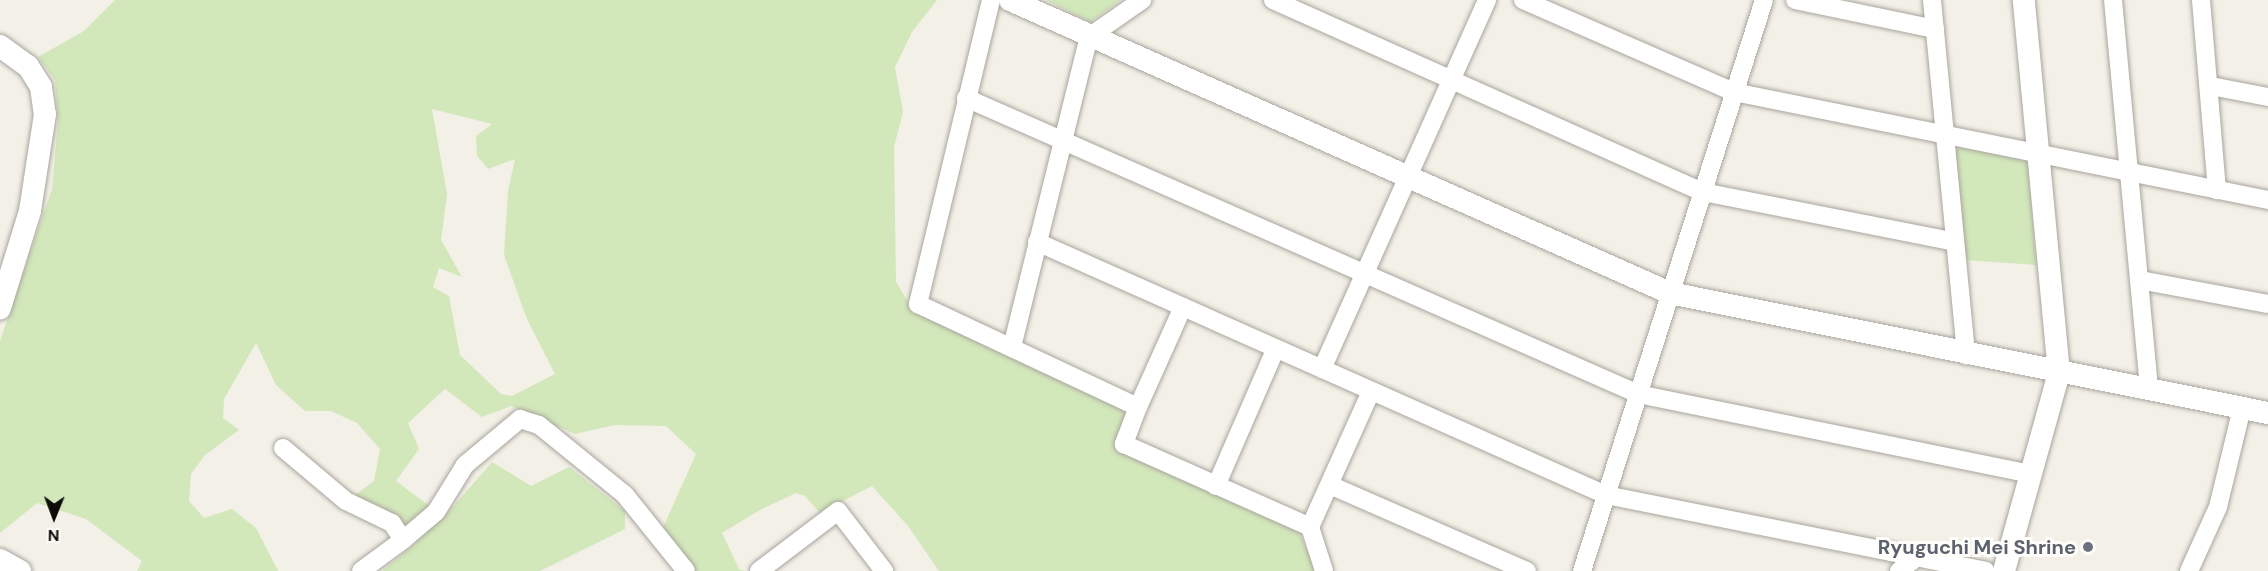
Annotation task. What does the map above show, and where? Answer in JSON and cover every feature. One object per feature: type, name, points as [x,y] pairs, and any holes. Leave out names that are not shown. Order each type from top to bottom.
[{"type":"street","points":[[990,0],[918,304],[1138,407]]},
{"type":"street","points":[[1010,0],[1408,179],[1670,293],[1966,355],[2268,413]]},
{"type":"street","points":[[1012,347],[1089,37],[1142,0]]},
{"type":"street","points":[[1273,0],[1703,192],[1955,242]]},
{"type":"street","points":[[1322,369],[1487,0]]},
{"type":"street","points":[[1523,0],[1734,92],[2268,200]]},
{"type":"street","points":[[1582,571],[1764,0]]},
{"type":"street","points":[[1795,0],[1935,28]]},
{"type":"street","points":[[1932,0],[1966,355]]},
{"type":"street","points":[[2004,571],[2059,373],[2024,0]]},
{"type":"street","points":[[2113,0],[2149,389]]},
{"type":"street","points":[[2201,0],[2211,86],[2217,190]]},
{"type":"street","points":[[0,46],[28,66],[42,87],[45,114],[30,211],[0,308]]},
{"type":"street","points":[[2211,86],[2268,97]]},
{"type":"street","points":[[966,98],[1638,394],[2031,474]]},
{"type":"street","points":[[1037,242],[1606,495],[1985,571]]},
{"type":"street","points":[[2140,280],[2268,304]]},
{"type":"street","points":[[1183,307],[1124,444],[1310,527]]},
{"type":"street","points":[[1216,486],[1276,348]]},
{"type":"street","points":[[1324,571],[1310,527],[1371,391]]},
{"type":"street","points":[[2188,571],[2218,507],[2242,408]]},
{"type":"street","points":[[361,571],[436,512],[465,465],[520,419],[539,425],[625,495],[686,571]]},
{"type":"street","points":[[283,448],[346,501],[392,523],[403,540]]},
{"type":"street","points":[[1330,485],[1527,571]]},
{"type":"street","points":[[759,571],[837,511],[884,571]]},
{"type":"street","points":[[1899,571],[1917,557]]},
{"type":"street","points":[[0,560],[20,571]]},
{"type":"green space","points":[[115,0],[937,0],[912,32],[895,67],[903,112],[894,147],[896,282],[913,310],[1122,408],[1124,416],[1118,438],[1298,530],[1316,571],[939,571],[908,526],[872,486],[820,513],[805,496],[796,493],[760,510],[722,533],[739,569],[745,571],[694,571],[662,530],[696,454],[666,426],[615,425],[575,434],[511,406],[482,417],[445,389],[408,423],[419,449],[396,481],[444,517],[492,462],[531,486],[569,467],[625,511],[625,529],[540,571],[382,571],[416,543],[395,517],[354,496],[374,481],[380,449],[357,423],[331,411],[305,411],[276,385],[256,343],[224,399],[223,418],[239,430],[205,455],[191,474],[189,501],[204,518],[232,509],[256,528],[278,571],[137,571],[142,561],[86,519],[37,503],[0,533],[0,341],[52,189],[58,122],[55,80],[38,57],[84,31]],"holes":[[[432,109],[492,124],[476,136],[477,156],[488,169],[515,159],[508,191],[504,255],[527,319],[555,374],[512,396],[501,394],[460,355],[449,296],[433,287],[439,268],[462,277],[441,240],[447,194]]]},
{"type":"green space","points":[[1046,0],[1121,0],[1090,22]]},
{"type":"green space","points":[[1961,146],[2024,158],[2028,163],[2036,265],[1964,260],[1954,153]]},
{"type":"place","name":"Ryuguchi Mei Shrine","points":[[2088,547]]}]
